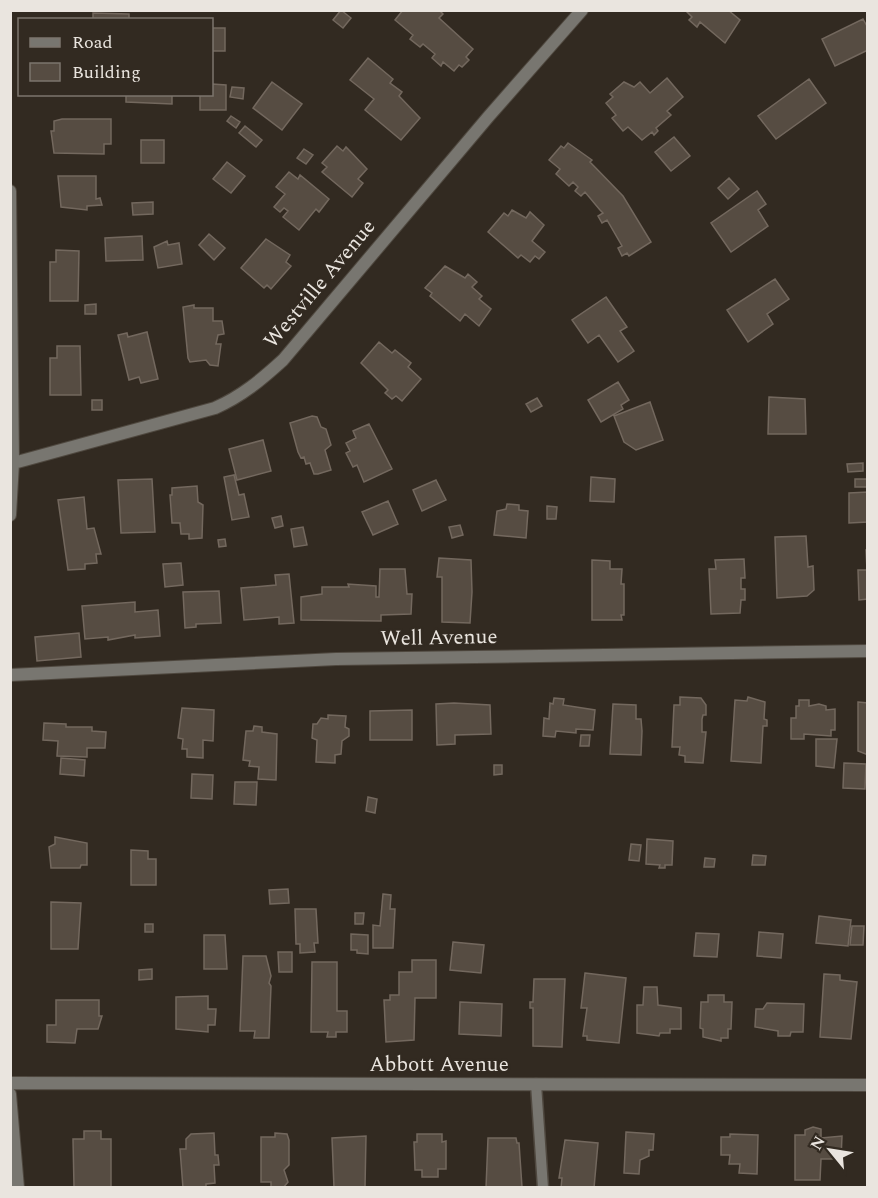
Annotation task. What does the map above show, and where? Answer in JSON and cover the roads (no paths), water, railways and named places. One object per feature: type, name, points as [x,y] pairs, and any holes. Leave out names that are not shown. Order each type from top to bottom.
[{"type":"street","name":"Westville Avenue","points":[[12,463],[215,408],[236,399],[256,385],[283,360],[489,116],[582,10]]},
{"type":"street","points":[[10,192],[12,463],[10,515]]},
{"type":"street","name":"Well Avenue","points":[[10,675],[336,659],[867,651]]},
{"type":"street","name":"Abbott Avenue","points":[[10,1083],[867,1085]]},
{"type":"street","points":[[10,1094],[18,1188]]},
{"type":"lane","points":[[536,1084],[543,1188]]}]
